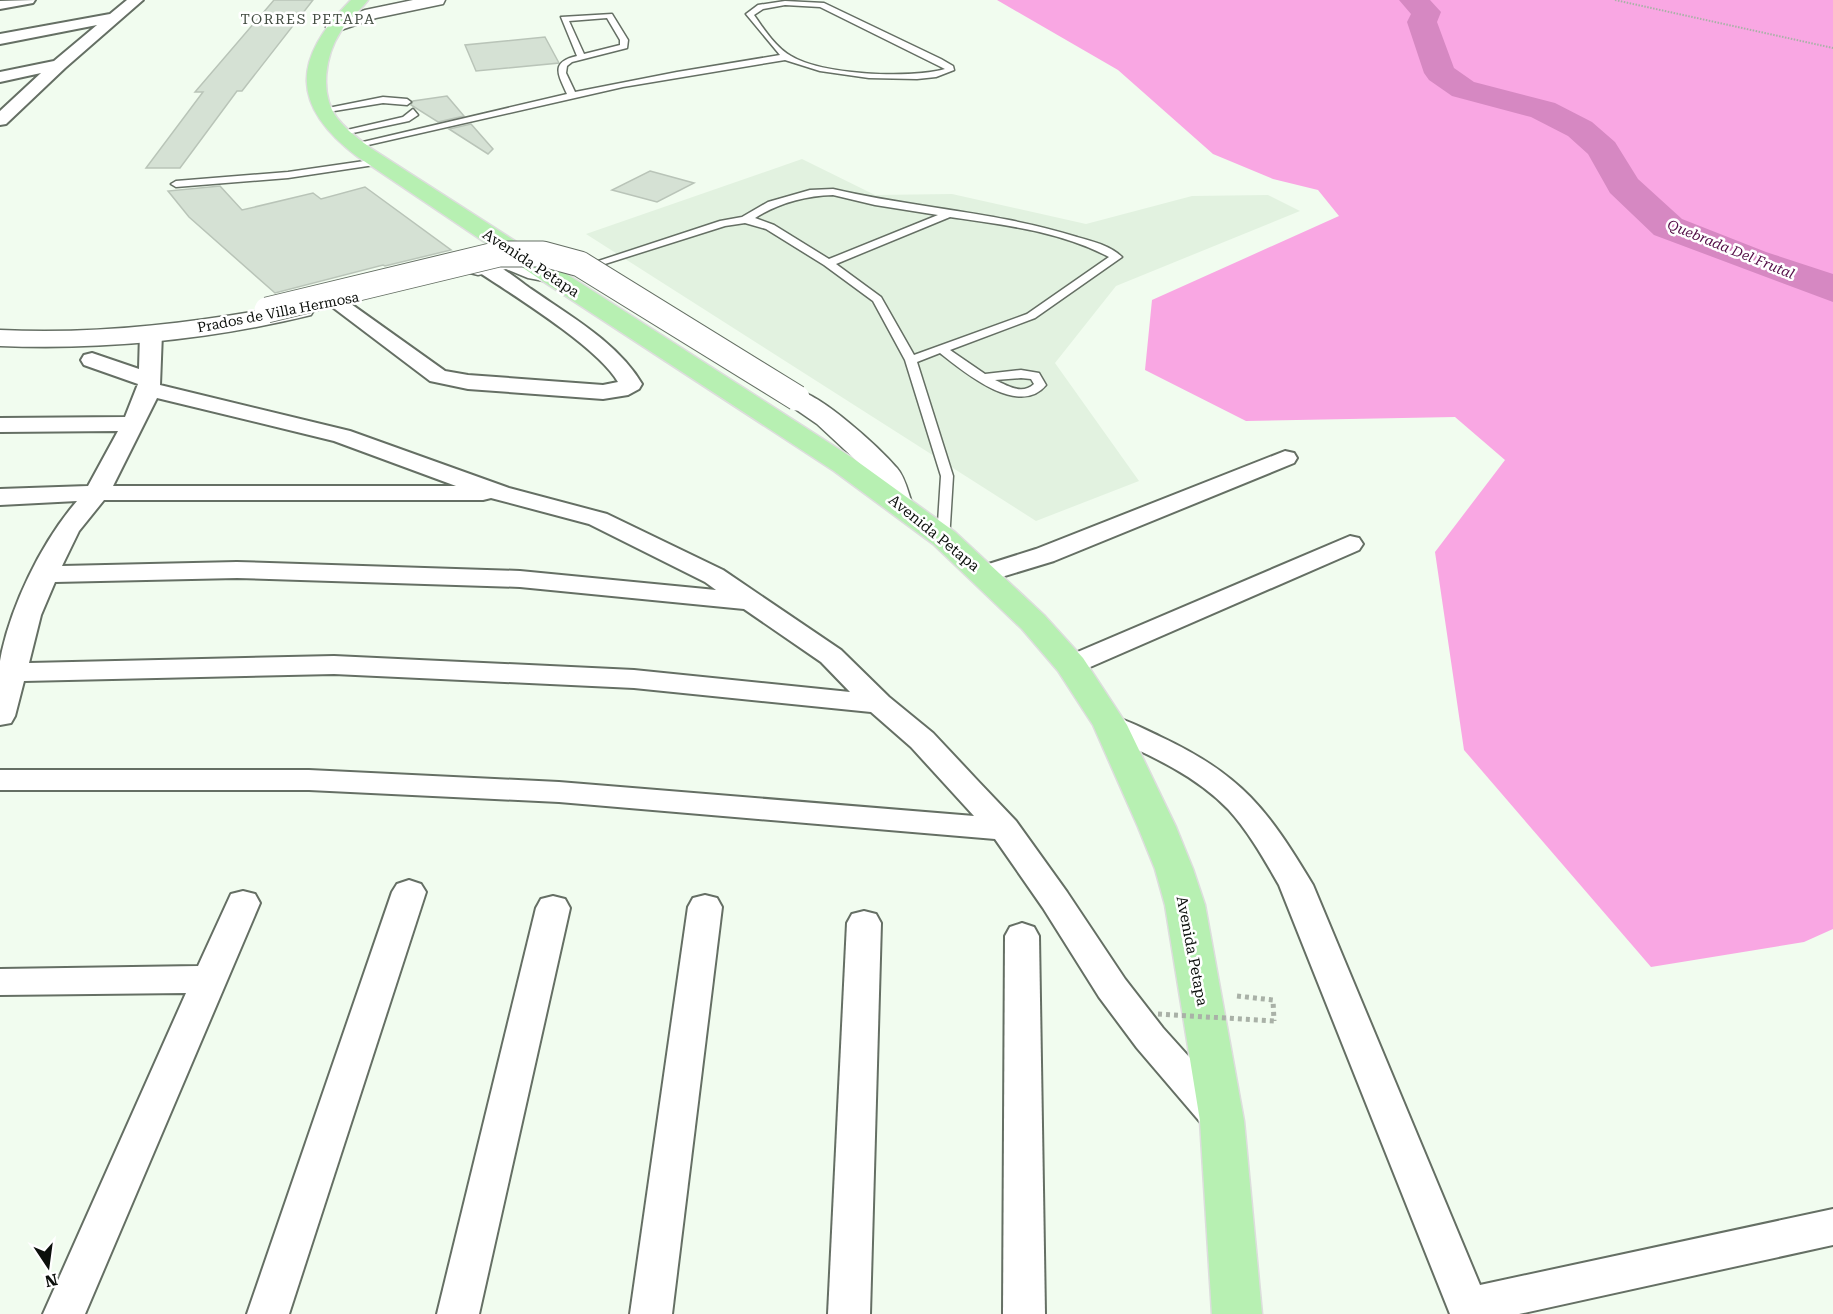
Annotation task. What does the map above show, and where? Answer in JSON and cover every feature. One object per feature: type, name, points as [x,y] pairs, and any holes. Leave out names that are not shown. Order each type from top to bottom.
[{"type":"main road","points":[[356,4],[411,0]]},
{"type":"main road","points":[[335,27],[371,14],[437,0]]},
{"type":"main road","name":"Avenida Petapa","points":[[356,4],[335,27],[321,53],[317,82],[318,102],[322,110],[347,139],[378,162],[560,275],[897,503],[944,538],[985,574],[1033,622],[1071,665],[1110,725],[1161,838],[1185,905],[1222,1121],[1237,1314]]},
{"type":"main road","points":[[188,330],[480,257],[517,252],[555,256],[580,264],[826,418],[888,474],[897,503]]},
{"type":"main road","name":"Prados de Villa Hermosa","points":[[0,338],[76,339],[188,330],[254,320],[337,303],[509,262],[528,271],[560,275]]},
{"type":"street","points":[[0,5],[28,0]]},
{"type":"street","points":[[0,120],[59,65],[136,0]]},
{"type":"street","points":[[0,39],[114,17]]},
{"type":"street","points":[[0,77],[59,65]]},
{"type":"street","points":[[337,303],[438,376],[468,382],[603,392],[620,390],[631,384],[624,372],[565,322],[522,290],[484,267]]},
{"type":"street","points":[[0,716],[27,615],[45,574],[67,529],[96,493],[134,424],[149,385],[151,333]]},
{"type":"street","points":[[92,360],[149,385],[342,436],[500,493],[598,519],[714,576],[831,656],[879,704],[922,740],[1005,829],[1112,988],[1150,1038],[1222,1121]]},
{"type":"street","points":[[0,425],[134,424]]},
{"type":"street","points":[[985,574],[1044,555],[1285,458]]},
{"type":"street","points":[[0,497],[96,493],[500,493]]},
{"type":"street","points":[[1071,665],[1350,544]]},
{"type":"street","points":[[45,574],[237,570],[520,579],[750,601]]},
{"type":"street","points":[[13,672],[334,665],[634,680],[879,704]]},
{"type":"street","points":[[1110,725],[1184,760],[1230,792],[1261,827],[1296,885],[1470,1310],[1833,1227]]},
{"type":"street","points":[[0,780],[309,780],[559,792],[1005,829]]},
{"type":"street","points":[[268,1314],[409,892]]},
{"type":"street","points":[[64,1314],[243,903]]},
{"type":"street","points":[[651,1314],[705,907]]},
{"type":"street","points":[[458,1314],[553,908]]},
{"type":"street","points":[[849,1314],[864,923]]},
{"type":"street","points":[[1022,936],[1024,1314]]},
{"type":"street","points":[[0,982],[210,979]]},
{"type":"lane","points":[[347,139],[700,69],[786,57],[824,71],[845,74],[915,75],[950,70],[938,61],[821,5],[785,3],[756,9],[750,14],[751,17],[786,57]]},
{"type":"lane","points":[[572,94],[562,67],[569,60],[624,46],[624,40],[609,16],[564,19],[581,56]]},
{"type":"lane","points":[[322,110],[383,100],[406,102]]},
{"type":"lane","points":[[347,139],[406,119],[414,115],[413,112]]},
{"type":"lane","points":[[176,184],[288,175],[378,162]]},
{"type":"lane","points":[[745,220],[771,204],[810,193],[833,192],[875,202],[1036,227],[1096,246],[1117,257],[1103,264],[1031,316],[910,360]]},
{"type":"lane","points":[[828,264],[948,214]]},
{"type":"lane","points":[[560,275],[724,223],[745,220],[770,226],[828,264],[877,299],[910,360],[947,476],[944,538]]},
{"type":"lane","points":[[941,349],[985,378]]},
{"type":"path","points":[[1615,0],[1833,48]]},
{"type":"path","points":[[1158,1014],[1274,1020],[1273,1000]]},
{"type":"shaded area","points":[[997,0],[1833,0],[1833,929],[1804,942],[1651,967],[1464,750],[1435,552],[1505,460],[1455,417],[1246,421],[1145,370],[1152,300],[1339,216],[1318,190],[1273,179],[1213,154],[1118,70]]},
{"type":"shaded area","points":[[802,159],[875,195],[952,194],[1086,224],[1192,196],[1268,195],[1300,211],[1116,286],[1055,363],[1139,481],[1036,521],[586,234]]},
{"type":"building","points":[[274,0],[313,0],[242,91],[237,91],[180,168],[146,168],[203,92],[195,92]]},
{"type":"building","points":[[545,37],[559,63],[476,71],[465,45]]},
{"type":"building","points":[[447,96],[464,116],[438,122],[411,105],[413,101]]},
{"type":"building","points":[[471,124],[493,149],[488,154],[449,129]]},
{"type":"building","points":[[650,171],[694,183],[657,202],[612,190]]},
{"type":"building","points":[[220,186],[242,210],[313,193],[321,199],[365,187],[451,250],[275,293],[189,217],[168,191]]},
{"type":"waterway","name":"Quebrada Del Frutal","points":[[1413,0],[1426,12],[1422,22],[1440,73],[1463,89],[1543,110],[1580,129],[1603,149],[1623,185],[1668,227],[1752,260],[1814,280],[1833,290]]},
{"type":"district","name":"TORRES PETAPA","points":[[308,19]]}]
